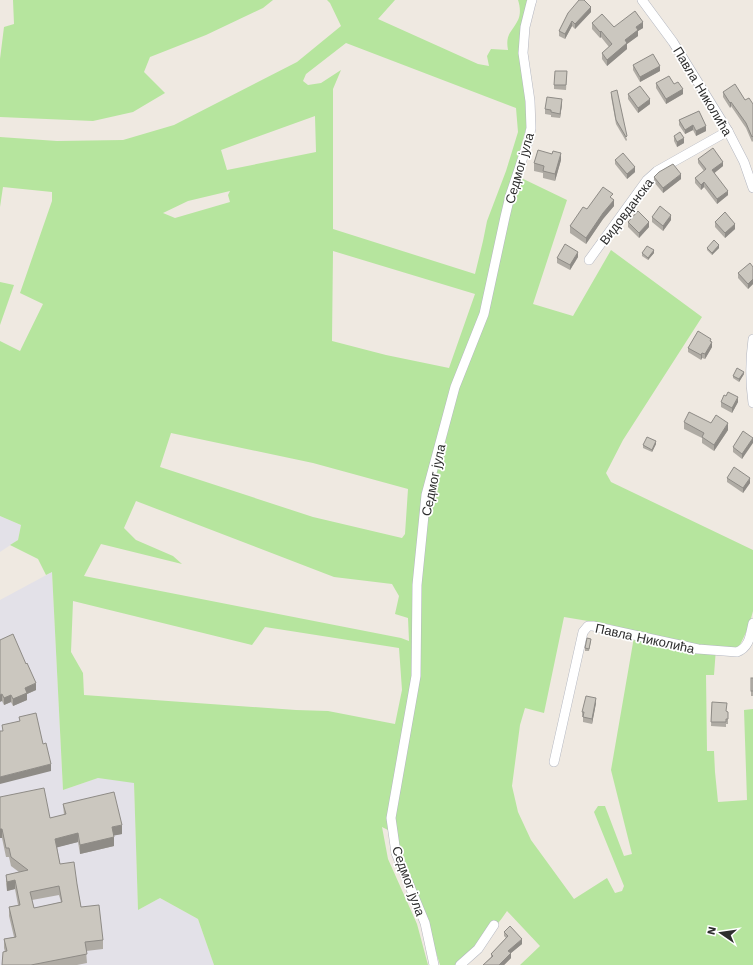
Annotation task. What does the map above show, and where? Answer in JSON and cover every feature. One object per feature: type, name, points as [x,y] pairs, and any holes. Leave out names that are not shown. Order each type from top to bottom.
[{"type":"street","name":"Седмог јула","points":[[434,965],[425,923],[396,853],[391,818],[416,676],[417,585],[426,495],[455,387],[484,314],[510,196],[528,142],[531,128],[530,101],[523,53],[525,27],[532,0]]},
{"type":"street","name":"Павла Николића","points":[[642,0],[673,42],[748,161],[753,188]]},
{"type":"street","name":"Видовданска","points":[[589,260],[647,180],[657,171],[728,131]]},
{"type":"street","points":[[753,339],[750,376],[753,404]]},
{"type":"street","name":"Павла Николића","points":[[554,762],[583,632],[588,626],[698,649],[737,652],[741,651],[747,644],[753,623]]},
{"type":"street","points":[[460,965],[478,949],[494,925]]},
{"type":"shaded area","points":[[0,516],[21,525],[18,540],[0,552]]},
{"type":"shaded area","points":[[52,572],[63,790],[98,778],[134,782],[138,910],[160,898],[198,919],[214,965],[0,965],[0,600]]},
{"type":"green space","points":[[13,0],[273,0],[263,8],[206,35],[150,57],[144,72],[165,93],[133,112],[93,121],[0,117],[0,59],[4,27],[14,24]]},
{"type":"green space","points":[[327,0],[395,0],[378,19],[478,64],[489,66],[487,56],[491,49],[508,50],[508,37],[520,15],[518,0],[528,0],[526,129],[513,174],[567,200],[533,304],[573,316],[611,250],[702,317],[623,440],[606,473],[611,482],[753,550],[753,611],[749,626],[740,645],[735,650],[716,648],[714,675],[706,675],[707,751],[714,751],[718,802],[747,800],[744,710],[753,709],[753,965],[520,965],[540,946],[507,911],[490,933],[456,965],[440,965],[399,853],[396,834],[382,827],[388,859],[417,924],[428,965],[214,965],[198,919],[160,898],[138,910],[134,783],[98,778],[63,790],[52,572],[46,575],[38,559],[10,545],[18,540],[21,525],[0,516],[0,341],[20,351],[43,304],[20,293],[52,201],[52,192],[3,187],[0,207],[0,137],[57,141],[123,140],[174,125],[297,62],[341,26],[330,3]],"holes":[[[346,43],[516,108],[518,132],[506,171],[487,221],[475,274],[333,229],[333,89],[341,70],[321,83],[308,85],[303,81],[306,74]],[[315,116],[316,152],[227,170],[221,150]],[[230,191],[228,195],[230,202],[175,218],[163,213],[188,201]],[[333,251],[475,294],[449,368],[386,355],[332,341]],[[171,433],[313,463],[408,489],[405,534],[402,538],[313,517],[160,467]],[[136,501],[334,577],[392,584],[399,596],[395,614],[408,618],[409,641],[401,638],[84,576],[101,544],[182,564],[173,556],[136,540],[124,528]],[[73,601],[252,645],[265,627],[399,648],[402,690],[395,724],[328,711],[84,695],[83,673],[71,652]],[[564,617],[612,625],[610,632],[634,637],[611,770],[632,854],[624,856],[605,806],[598,806],[594,812],[624,886],[622,891],[615,893],[607,878],[574,899],[531,840],[518,812],[512,786],[520,725],[525,708],[544,713]]]},
{"type":"green space","points":[[0,282],[14,285],[0,325]]},
{"type":"building","points":[[579,0],[584,0],[591,7],[575,24],[572,21],[565,34],[559,31],[568,13]]},
{"type":"building","points":[[635,11],[643,22],[636,27],[638,30],[625,40],[627,43],[607,60],[602,53],[612,44],[592,23],[602,14],[614,27]]},
{"type":"building","points":[[653,54],[660,66],[640,77],[633,65]]},
{"type":"building","points":[[555,71],[567,71],[566,85],[554,85]]},
{"type":"building","points":[[669,76],[674,84],[678,82],[683,89],[666,99],[656,83]]},
{"type":"building","points":[[735,84],[745,100],[749,98],[753,104],[752,137],[746,123],[723,92]]},
{"type":"building","points":[[640,86],[650,99],[638,108],[628,94]]},
{"type":"building","points":[[617,90],[626,137],[616,120],[611,92]]},
{"type":"building","points":[[547,97],[562,99],[560,114],[545,109]]},
{"type":"building","points":[[699,111],[706,126],[696,131],[693,125],[685,130],[679,120]]},
{"type":"building","points":[[680,132],[684,138],[677,142],[674,136]]},
{"type":"building","points":[[713,148],[723,162],[712,170],[728,191],[717,199],[704,182],[701,185],[695,178],[706,169],[698,159]]},
{"type":"building","points":[[538,150],[552,154],[553,151],[561,153],[555,174],[543,171],[544,166],[534,163]]},
{"type":"building","points":[[623,153],[635,167],[627,174],[615,160]]},
{"type":"building","points":[[673,164],[681,174],[663,188],[654,177],[659,172]]},
{"type":"building","points":[[603,187],[613,194],[610,197],[614,200],[586,238],[570,226],[583,207],[587,209]]},
{"type":"building","points":[[660,206],[671,215],[663,226],[652,217]]},
{"type":"building","points":[[638,211],[649,222],[639,233],[628,222]]},
{"type":"building","points":[[725,212],[735,224],[725,233],[715,222]]},
{"type":"building","points":[[714,240],[719,245],[712,253],[707,248]]},
{"type":"building","points":[[565,244],[578,252],[570,265],[557,258]]},
{"type":"building","points":[[647,246],[654,250],[648,258],[642,253]]},
{"type":"building","points":[[750,263],[753,267],[753,279],[748,284],[738,273]]},
{"type":"building","points":[[698,331],[711,339],[710,341],[712,342],[705,354],[702,353],[701,355],[688,348]]},
{"type":"building","points":[[737,368],[744,372],[739,379],[733,376]]},
{"type":"building","points":[[728,392],[738,397],[732,408],[721,402],[724,395],[726,396]]},
{"type":"building","points":[[689,412],[711,423],[716,415],[728,423],[714,445],[702,437],[704,433],[684,422]]},
{"type":"building","points":[[743,431],[753,438],[742,454],[733,447]]},
{"type":"building","points":[[647,437],[656,441],[652,450],[643,445]]},
{"type":"building","points":[[734,467],[750,478],[743,488],[727,478]]},
{"type":"building","points":[[13,634],[36,683],[25,688],[27,693],[13,699],[11,695],[4,698],[2,694],[0,695],[0,640]]},
{"type":"building","points":[[587,638],[591,639],[589,649],[585,648]]},
{"type":"building","points":[[751,678],[753,678],[753,691],[751,691]]},
{"type":"building","points":[[586,696],[596,698],[592,719],[583,717],[584,712],[582,712]]},
{"type":"building","points":[[712,702],[727,703],[726,711],[728,712],[728,719],[726,719],[726,722],[711,722]]},
{"type":"building","points":[[36,713],[43,744],[46,743],[51,764],[0,777],[0,731],[3,731],[2,725],[20,721],[19,717]]},
{"type":"building","points":[[44,788],[50,818],[66,814],[63,804],[114,792],[122,825],[112,827],[114,837],[80,845],[78,833],[55,839],[60,864],[74,862],[81,907],[99,905],[103,940],[85,942],[87,954],[31,965],[2,965],[3,952],[7,951],[4,939],[16,937],[9,907],[20,905],[15,880],[7,882],[6,875],[28,870],[11,857],[9,848],[6,848],[2,829],[0,829],[0,797]],"holes":[[[59,886],[62,902],[34,908],[30,892]]]},
{"type":"building","points":[[510,926],[522,939],[508,951],[511,953],[499,965],[483,965],[493,956],[491,954],[508,936],[504,932]]}]
